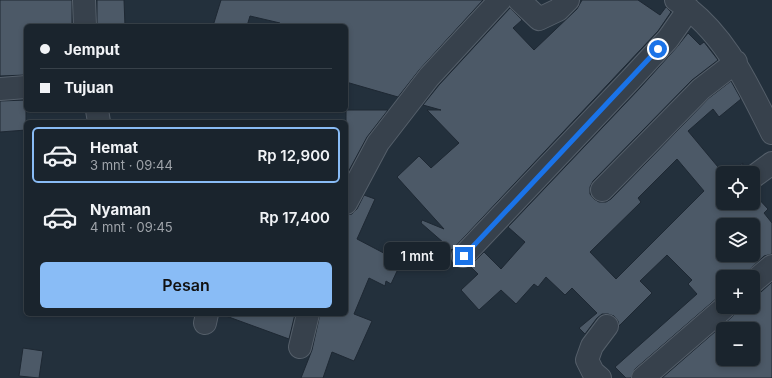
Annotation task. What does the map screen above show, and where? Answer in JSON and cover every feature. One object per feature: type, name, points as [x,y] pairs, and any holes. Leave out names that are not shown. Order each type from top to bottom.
[{"type":"street","points":[[84,0],[85,24]]},
{"type":"street","points":[[348,199],[378,144],[429,76],[500,0]]},
{"type":"street","points":[[519,0],[539,19],[558,10],[568,0]]},
{"type":"street","points":[[464,256],[668,38],[682,4],[713,32],[736,62],[772,133]]},
{"type":"street","points":[[602,190],[702,89],[736,62]]},
{"type":"street","points":[[0,89],[24,87]]},
{"type":"street","points":[[760,172],[772,163]]},
{"type":"street","points":[[760,276],[772,266]]},
{"type":"street","points":[[643,378],[717,314]]},
{"type":"street","points":[[300,347],[308,316]]},
{"type":"street","points":[[600,378],[593,372],[587,360],[592,346],[607,326]]},
{"type":"building","points":[[0,0],[72,0],[72,24],[24,24],[24,75],[0,76]]},
{"type":"building","points":[[97,0],[124,0],[125,24],[97,24]]},
{"type":"building","points":[[221,0],[483,0],[420,69],[398,97],[348,83],[348,24],[280,24],[250,16],[248,24],[214,24]]},
{"type":"building","points":[[582,0],[638,0],[660,15],[666,7],[671,12],[658,31],[452,250],[421,223],[422,220],[444,229],[397,177],[419,156],[431,168],[459,143],[427,110],[441,110],[423,105],[439,85],[510,8],[522,20],[513,28],[534,50],[577,9]]},
{"type":"building","points":[[688,33],[700,45],[704,42],[718,60],[692,80],[593,181],[590,187],[590,194],[599,202],[606,202],[611,199],[709,98],[731,81],[741,99],[719,117],[713,109],[688,131],[717,166],[716,210],[760,210],[760,200],[768,209],[764,213],[772,223],[772,254],[764,256],[760,260],[760,218],[716,218],[716,262],[758,262],[749,270],[716,270],[716,299],[635,369],[631,378],[626,378],[615,367],[697,294],[688,284],[692,280],[667,255],[640,281],[652,293],[619,326],[618,321],[614,316],[602,314],[597,318],[585,334],[579,328],[597,313],[572,288],[565,295],[546,277],[538,287],[534,284],[516,304],[501,290],[479,310],[461,290],[478,274],[470,266],[484,252],[501,269],[525,242],[508,227],[640,88]],"holes":[[[677,159],[704,191],[616,279],[590,252],[641,202],[638,198]]]},
{"type":"building","points":[[24,100],[26,120],[24,120],[24,130],[0,132],[0,101]]},
{"type":"building","points":[[348,110],[388,110],[367,137],[348,172],[348,120],[346,120],[346,112],[348,112]]},
{"type":"building","points":[[364,195],[375,199],[357,239],[397,260],[394,267],[398,269],[391,284],[386,281],[385,286],[369,278],[354,314],[372,321],[354,361],[332,352],[323,378],[301,378],[312,350],[320,316],[348,316],[348,215],[352,214],[357,209]]},
{"type":"building","points":[[772,282],[772,378],[662,378],[716,331],[716,366],[760,366],[760,322],[726,322],[734,314],[760,314],[760,292]]},
{"type":"building","points":[[226,316],[295,316],[289,339]]},
{"type":"building","points":[[23,348],[43,351],[39,378],[19,376]]},
{"type":"route","points":[[464,256],[658,49]]}]
